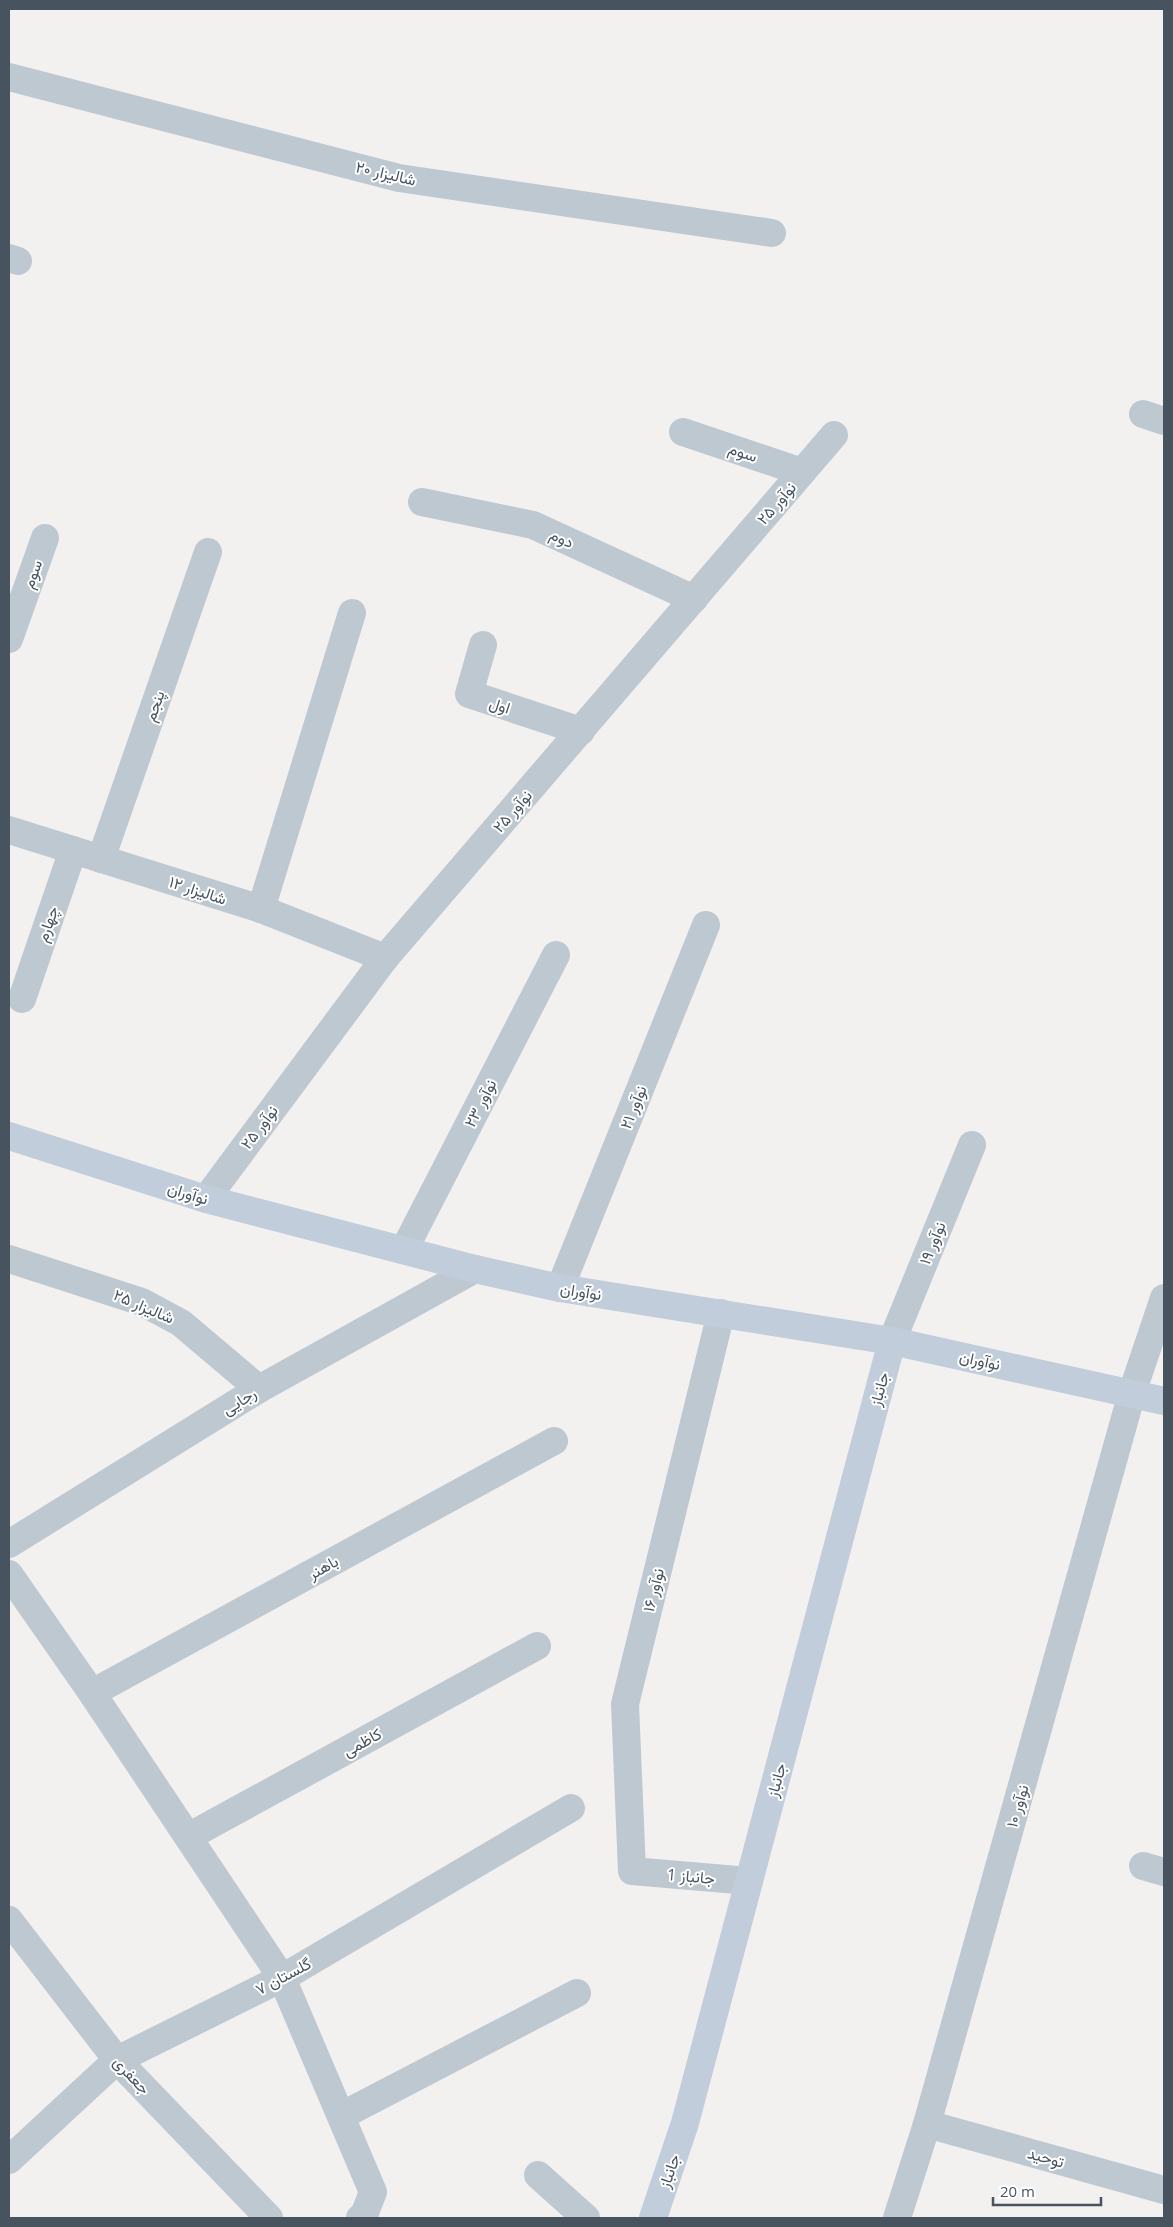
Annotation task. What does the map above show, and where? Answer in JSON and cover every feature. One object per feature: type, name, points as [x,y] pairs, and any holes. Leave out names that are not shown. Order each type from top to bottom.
[{"type":"street","name":"شالیزار ۲۰","points":[[9,77],[400,178],[772,233]]},
{"type":"street","name":"سوم","points":[[683,432],[802,472]]},
{"type":"street","name":"نوآور ۲۵","points":[[206,1199],[385,958],[834,435]]},
{"type":"street","name":"دوم","points":[[422,502],[534,525],[694,599]]},
{"type":"street","name":"سوم","points":[[9,639],[45,538]]},
{"type":"street","name":"پنجم","points":[[101,859],[208,552]]},
{"type":"street","points":[[261,910],[352,613]]},
{"type":"street","name":"اول","points":[[483,645],[469,694],[581,731]]},
{"type":"street","name":"شالیزار ۱۲","points":[[9,830],[261,910],[385,958]]},
{"type":"street","name":"چهارم","points":[[22,998],[73,850]]},
{"type":"street","name":"نوآور ۲۱","points":[[560,1288],[706,925]]},
{"type":"street","name":"نوآور ۲۳","points":[[404,1250],[556,955]]},
{"type":"street","name":"نوآوران","points":[[9,1136],[206,1199],[475,1269],[560,1288],[892,1341],[1164,1401]]},
{"type":"street","name":"نوآور ۱۹","points":[[892,1341],[972,1145]]},
{"type":"street","name":"شالیزار ۲۵","points":[[9,1259],[150,1306],[181,1323],[259,1389]]},
{"type":"street","name":"رجایی","points":[[9,1544],[259,1389],[475,1269]]},
{"type":"street","name":"نوآور ۱۰","points":[[897,2218],[927,2124],[1132,1393],[1164,1298]]},
{"type":"street","name":"نوآور ۱۶","points":[[632,1871],[626,1704],[721,1313]]},
{"type":"street","name":"جانباز","points":[[653,2218],[685,2123],[892,1341]]},
{"type":"street","name":"باهنر","points":[[92,1693],[554,1441]]},
{"type":"street","points":[[9,1574],[92,1693],[282,1978],[373,2192],[364,2215],[360,2218]]},
{"type":"street","name":"کاظمی","points":[[188,1837],[537,1646]]},
{"type":"street","name":"گلستان ۷","points":[[9,2160],[116,2060],[282,1978],[571,1808]]},
{"type":"street","name":"جانباز 1","points":[[632,1871],[749,1880]]},
{"type":"street","name":"جعفری","points":[[9,1920],[116,2060],[269,2218]]},
{"type":"street","points":[[341,2116],[576,1993]]},
{"type":"street","name":"توحید","points":[[927,2124],[1164,2190]]},
{"type":"street","points":[[538,2175],[586,2218]]}]
